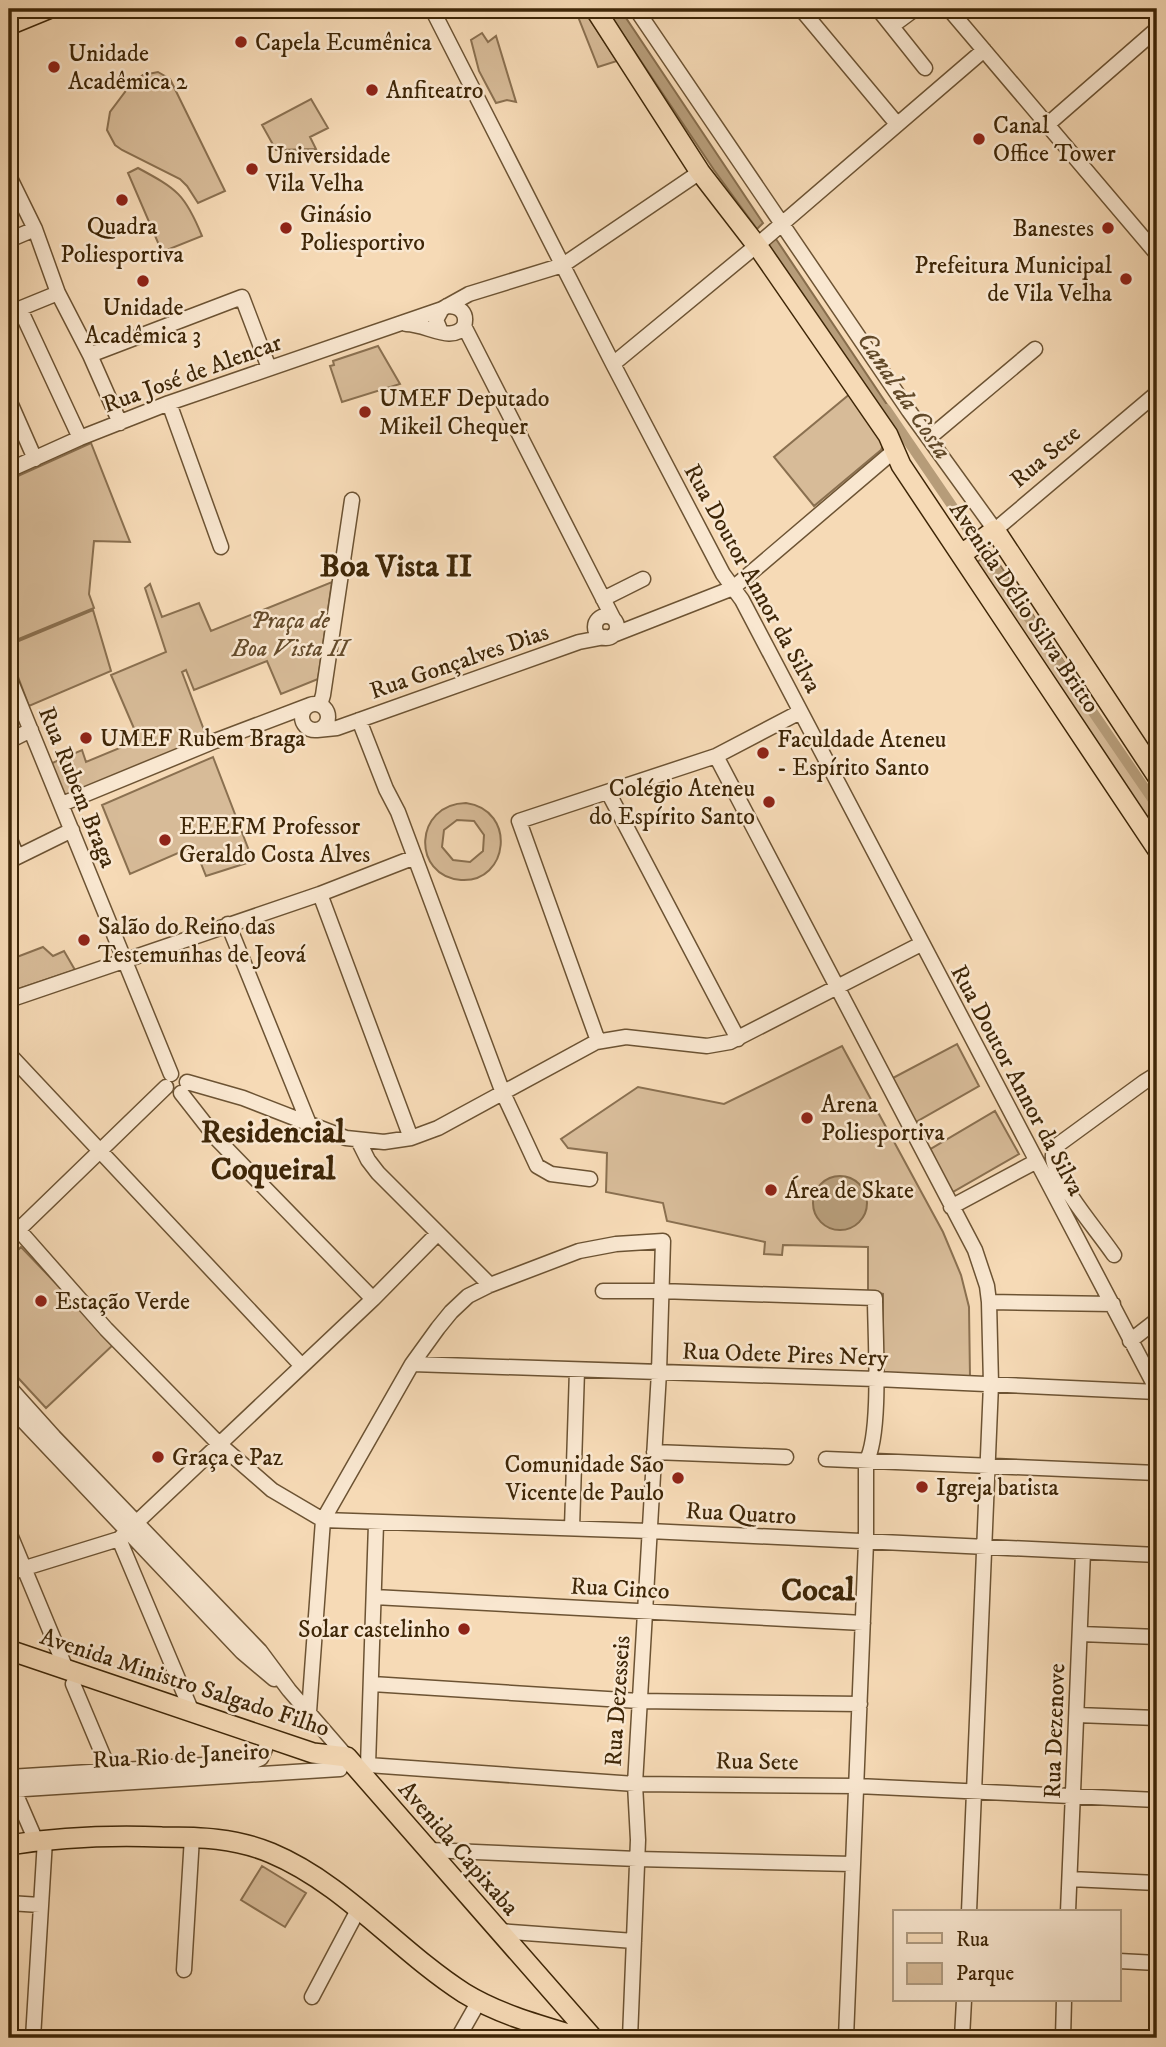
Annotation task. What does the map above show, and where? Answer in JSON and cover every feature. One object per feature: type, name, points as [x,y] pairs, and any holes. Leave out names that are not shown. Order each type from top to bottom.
[{"type":"main road","points":[[9,25],[48,9]]},
{"type":"main road","name":"Avenida Délio Silva Britto","points":[[595,9],[700,172],[759,243],[888,435],[901,465],[978,543],[1157,776]]},
{"type":"main road","name":"Avenida Délio Silva Britto","points":[[978,543],[1157,849]]},
{"type":"main road","name":"Avenida Ministro Salgado Filho","points":[[9,1650],[70,1677],[265,1749],[314,1765],[353,1765]]},
{"type":"main road","name":"Avenida Ministro Salgado Filho","points":[[9,1662],[192,1712],[353,1765]]},
{"type":"main road","name":"Avenida Capixaba","points":[[353,1765],[588,2037]]},
{"type":"main road","points":[[9,1845],[40,1840],[120,1836],[192,1837],[241,1843],[278,1856],[311,1874],[452,1984],[479,2001],[527,2021],[588,2037]]},
{"type":"street","name":"Rua Doutor Annor da Silva","points":[[432,9],[723,574],[800,712],[1157,1391]]},
{"type":"street","name":"Avenida Délio Silva Britto","points":[[636,9],[778,226],[929,438],[978,543]]},
{"type":"street","points":[[801,9],[897,124]]},
{"type":"street","points":[[878,9],[925,68]]},
{"type":"street","points":[[892,26],[915,9]]},
{"type":"street","points":[[949,9],[1157,254]]},
{"type":"street","points":[[1047,125],[1157,29]]},
{"type":"street","points":[[613,364],[984,50]]},
{"type":"street","name":"Rua José de Alencar","points":[[9,470],[169,403],[444,307],[469,294],[562,265],[700,172]]},
{"type":"street","points":[[9,176],[35,229],[58,293],[90,355],[120,423]]},
{"type":"street","points":[[9,240],[35,229]]},
{"type":"street","name":"Rua José de Alencar","points":[[393,325],[456,327],[472,302],[490,288]]},
{"type":"street","points":[[58,293],[14,311],[80,438]]},
{"type":"street","points":[[90,355],[242,297],[269,369]]},
{"type":"street","points":[[456,327],[460,309],[444,307],[436,320],[456,327],[482,364],[603,600],[607,626]]},
{"type":"street","points":[[929,438],[1035,349]]},
{"type":"street","name":"Rua Sete","points":[[978,543],[1157,393]]},
{"type":"street","points":[[9,400],[35,459]]},
{"type":"street","points":[[169,403],[221,547]]},
{"type":"street","name":"Rua Gonçalves Dias","points":[[269,720],[290,721],[312,729],[337,728],[579,642],[607,626],[635,628],[733,588],[895,450]]},
{"type":"street","points":[[319,709],[302,715],[303,722],[312,729],[325,725],[319,709],[326,679],[352,500]]},
{"type":"street","points":[[603,600],[643,579]]},
{"type":"street","name":"Rua Rubem Braga","points":[[9,677],[124,961],[168,1081]]},
{"type":"street","points":[[62,804],[269,720],[319,709]]},
{"type":"street","name":"Rua Gonçalves Dias","points":[[319,709],[340,723],[357,721]]},
{"type":"street","points":[[598,1041],[519,821],[716,756],[800,712]]},
{"type":"street","points":[[357,721],[398,812],[503,1093],[537,1166],[551,1174],[590,1179]]},
{"type":"street","points":[[9,741],[31,730]]},
{"type":"street","points":[[716,756],[975,1250],[987,1286],[990,1384],[988,1466],[969,1910]]},
{"type":"street","points":[[608,792],[738,1039]]},
{"type":"street","points":[[9,837],[13,859],[72,830]]},
{"type":"street","points":[[9,1000],[320,894],[415,857]]},
{"type":"street","points":[[320,894],[411,1138]]},
{"type":"street","points":[[228,924],[309,1124]]},
{"type":"street","points":[[168,1081],[171,1093],[184,1088],[243,1098],[358,1140],[384,1142],[411,1138],[438,1128],[584,1046],[626,1037],[707,1046],[723,1044],[738,1039],[921,944]]},
{"type":"street","points":[[9,1054],[301,1365]]},
{"type":"street","points":[[1114,1255],[1067,1188],[1052,1155],[1055,1147],[1157,1074]]},
{"type":"street","points":[[168,1081],[100,1150],[12,1229],[218,1443],[272,1490],[323,1520]]},
{"type":"street","points":[[184,1088],[217,1139],[373,1299]]},
{"type":"street","points":[[309,1712],[323,1520],[412,1364],[451,1312],[468,1296],[490,1284],[378,1173],[358,1140]]},
{"type":"street","points":[[951,1207],[1035,1162]]},
{"type":"street","points":[[9,1573],[128,1531],[373,1299],[437,1234]]},
{"type":"street","name":"Rua Dezesseis","points":[[490,1284],[579,1251],[616,1244],[663,1241],[659,1372],[635,1784],[638,1840],[630,2038]]},
{"type":"street","points":[[603,1291],[874,1298],[876,1379],[871,1453],[866,1462],[866,1542],[846,2038]]},
{"type":"street","points":[[989,1302],[1113,1304]]},
{"type":"street","points":[[1130,1340],[1157,1320]]},
{"type":"street","name":"Rua Odete Pires Nery","points":[[412,1364],[1157,1391]]},
{"type":"street","points":[[572,1528],[577,1370]]},
{"type":"street","name":"Avenida Capixaba","points":[[9,1387],[128,1531]]},
{"type":"street","name":"Avenida Capixaba","points":[[9,1406],[249,1658],[289,1690],[353,1765]]},
{"type":"street","points":[[654,1452],[786,1457]]},
{"type":"street","points":[[826,1460],[1157,1473]]},
{"type":"street","name":"Rua Quatro","points":[[323,1520],[376,1524],[649,1531],[1157,1555]]},
{"type":"street","points":[[353,1765],[372,1684],[376,1524]]},
{"type":"street","points":[[128,1531],[192,1712]]},
{"type":"street","points":[[9,1532],[113,1777]]},
{"type":"street","name":"Rua Dezenove","points":[[1068,1910],[1083,1552]]},
{"type":"street","name":"Rua Cinco","points":[[374,1597],[863,1623]]},
{"type":"street","points":[[1081,1633],[1157,1637]]},
{"type":"street","points":[[372,1684],[639,1701],[860,1704]]},
{"type":"street","points":[[1077,1715],[1157,1718]]},
{"type":"street","name":"Rua Rio de Janeiro","points":[[113,1777],[252,1762],[261,1758],[265,1749]]},
{"type":"street","name":"Rua Sete","points":[[353,1765],[635,1784],[857,1786],[1157,1800]]},
{"type":"street","name":"Rua Rio de Janeiro","points":[[10,1783],[353,1765]]},
{"type":"street","points":[[10,1783],[40,1840],[40,1905],[33,2038]]},
{"type":"street","points":[[184,1970],[192,1837]]},
{"type":"street","points":[[429,1850],[637,1859],[853,1864]]},
{"type":"street","points":[[1070,1879],[1157,1883]]},
{"type":"street","points":[[9,1903],[40,1905]]},
{"type":"street","points":[[312,1997],[358,1910]]},
{"type":"street","points":[[499,1931],[634,1941]]},
{"type":"street","points":[[1120,1961],[1157,1963]]},
{"type":"street","points":[[458,2038],[479,2001]]},
{"type":"street","points":[[962,2038],[964,2002]]},
{"type":"street","points":[[1063,2038],[1064,2002]]},
{"type":"green space","points":[[575,9],[583,9],[617,61],[598,67]]},
{"type":"green space","points":[[482,33],[488,42],[496,36],[516,102],[507,100],[496,103],[479,71],[471,40]]},
{"type":"green space","points":[[158,72],[170,79],[225,191],[198,203],[180,179],[122,150],[115,145],[107,130],[110,112],[131,84],[143,75]]},
{"type":"green space","points":[[311,99],[328,128],[310,137],[316,149],[276,150],[262,125]]},
{"type":"green space","points":[[138,168],[178,194],[185,202],[202,236],[162,252],[128,173]]},
{"type":"green space","points":[[378,346],[400,384],[342,402],[330,366],[334,365],[333,361]]},
{"type":"green space","points":[[851,393],[883,445],[881,450],[814,506],[774,457]]},
{"type":"green space","points":[[91,443],[130,542],[94,541],[89,594],[94,608],[9,643],[9,480]]},
{"type":"green space","points":[[992,553],[1157,803],[1157,832],[975,563]]},
{"type":"green space","name":"Praça de Boa Vista II","points":[[332,582],[318,679],[281,694],[267,661],[194,690],[186,670],[182,672],[207,738],[65,798],[50,764],[82,750],[86,762],[139,740],[111,675],[166,652],[145,588],[150,584],[162,617],[199,603],[211,631]]},
{"type":"green space","points":[[93,610],[111,671],[29,706],[9,653],[9,645]]},
{"type":"green space","name":"EEEFM Professor Geraldo Costa Alves","points":[[213,757],[253,861],[206,876],[194,846],[130,874],[102,805]]},
{"type":"green space","points":[[466,803],[482,808],[493,818],[499,831],[501,845],[497,859],[489,870],[477,878],[461,880],[445,876],[433,866],[427,854],[425,840],[428,827],[436,815],[449,806]],"holes":[[[457,820],[474,821],[484,835],[483,851],[470,862],[453,860],[442,847],[444,830]]]},
{"type":"green space","points":[[43,947],[53,956],[64,951],[75,970],[9,992],[9,960]]},
{"type":"green space","points":[[957,1044],[979,1086],[914,1123],[891,1079]]},
{"type":"green space","points":[[842,1046],[943,1232],[961,1275],[969,1307],[970,1377],[883,1374],[883,1294],[868,1292],[868,1247],[783,1245],[782,1255],[764,1254],[765,1242],[667,1221],[663,1203],[606,1192],[607,1153],[568,1148],[561,1139],[638,1087],[724,1104]]},
{"type":"green space","points":[[995,1111],[1019,1154],[951,1193],[929,1150]]},
{"type":"green space","name":"Estação Verde","points":[[21,1247],[114,1344],[46,1408],[9,1368],[9,1259]]},
{"type":"green space","points":[[262,1866],[306,1893],[285,1927],[241,1900]]},
{"type":"shaded area","points":[[606,9],[620,9],[763,223],[757,229],[714,170]]},
{"type":"shaded area","points":[[774,236],[896,418],[890,422],[766,243]]},
{"type":"shaded area","points":[[840,1176],[859,1184],[867,1203],[859,1222],[840,1230],[821,1222],[813,1203],[821,1184]]},
{"type":"waterway","name":"Canal da Costa","points":[[886,409],[1157,806]]},
{"type":"place","name":"Capela Ecumênica","points":[[241,42]]},
{"type":"place","name":"Unidade Acadêmica 2","points":[[54,67]]},
{"type":"place","name":"Anfiteatro","points":[[372,90]]},
{"type":"place","name":"Canal Office Tower","points":[[979,139]]},
{"type":"place","name":"Universidade Vila Velha","points":[[252,169]]},
{"type":"place","name":"Quadra Poliesportiva","points":[[122,200]]},
{"type":"place","name":"Ginásio Poliesportivo","points":[[286,228]]},
{"type":"place","name":"Banestes","points":[[1108,228]]},
{"type":"place","name":"Prefeitura Municipal de Vila Velha","points":[[1126,279]]},
{"type":"place","name":"Unidade Acadêmica 3","points":[[143,281]]},
{"type":"place","name":"UMEF Deputado Mikeil Chequer","points":[[365,412]]},
{"type":"place","name":"UMEF Rubem Braga","points":[[86,738]]},
{"type":"place","name":"Faculdade Ateneu - Espírito Santo","points":[[763,753]]},
{"type":"place","name":"Colégio Ateneu do Espírito Santo","points":[[769,802]]},
{"type":"place","name":"EEEFM Professor Geraldo Costa Alves","points":[[165,840]]},
{"type":"place","name":"Salão do Reino das Testemunhas de Jeová","points":[[84,940]]},
{"type":"place","name":"Arena Poliesportiva","points":[[807,1118]]},
{"type":"place","name":"Área de Skate","points":[[771,1190]]},
{"type":"place","name":"Estação Verde","points":[[41,1301]]},
{"type":"place","name":"Graça e Paz","points":[[158,1457]]},
{"type":"place","name":"Comunidade São Vicente de Paulo","points":[[678,1478]]},
{"type":"place","name":"Igreja batista","points":[[922,1487]]},
{"type":"place","name":"Solar castelinho","points":[[464,1629]]},
{"type":"district","name":"Boa Vista II","points":[[396,565]]},
{"type":"district","name":"Residencial Coqueiral","points":[[273,1150]]},
{"type":"district","name":"Cocal","points":[[818,1589]]}]
